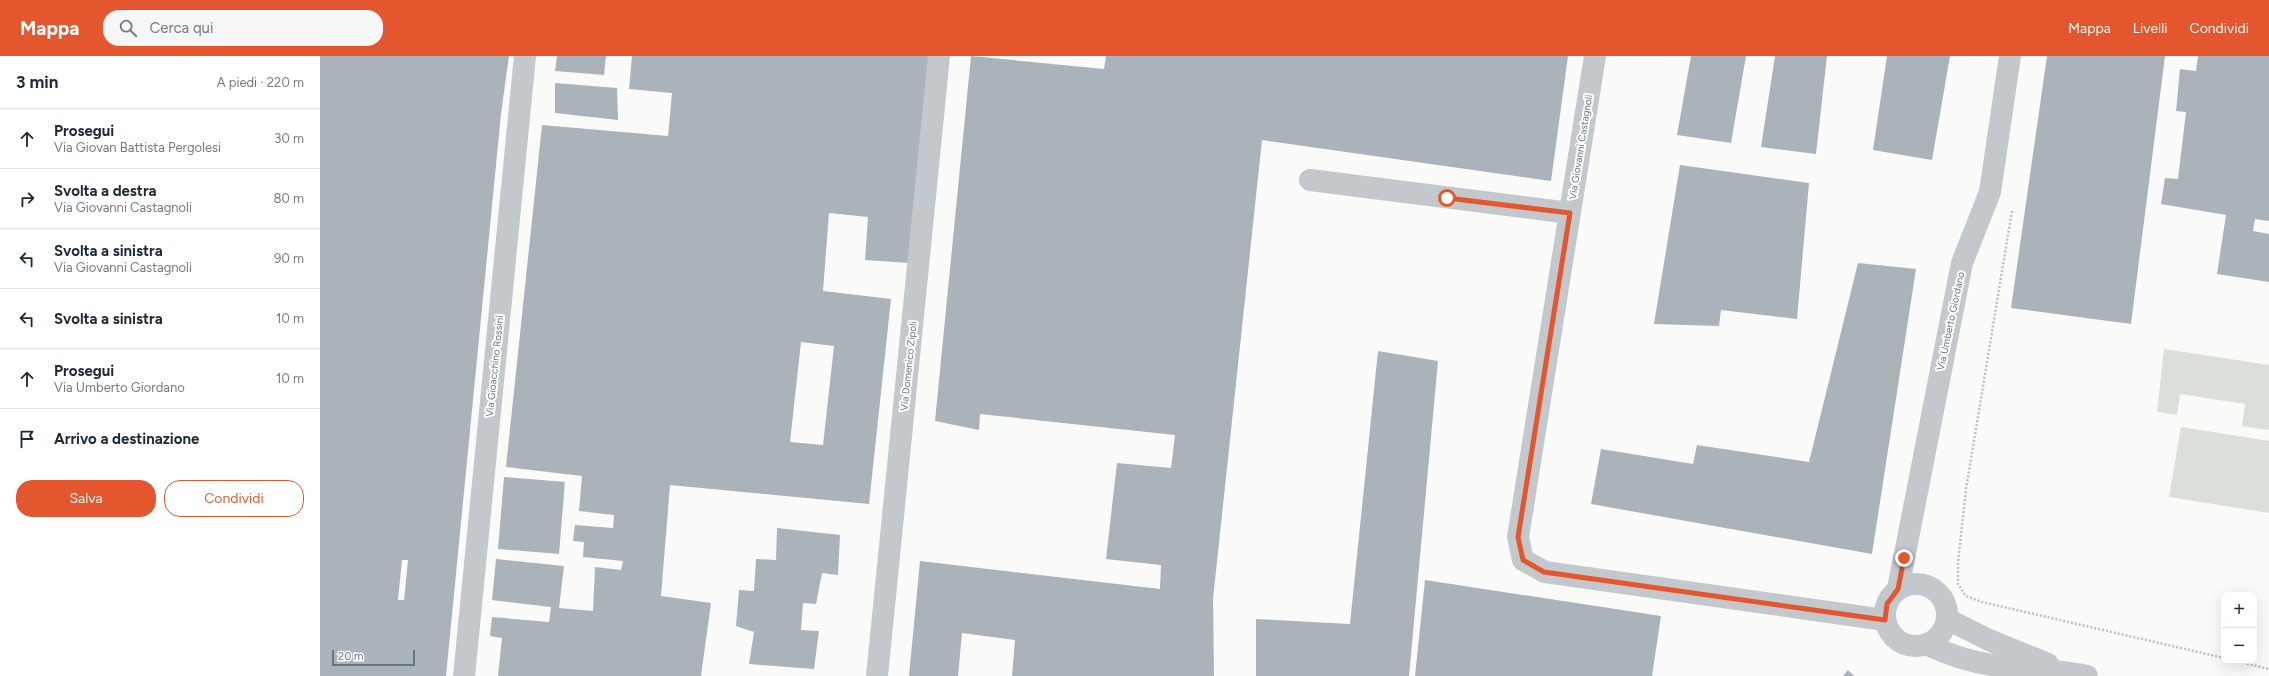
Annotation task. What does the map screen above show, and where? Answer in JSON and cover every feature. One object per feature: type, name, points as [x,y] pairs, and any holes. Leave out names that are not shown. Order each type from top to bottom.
[{"type":"street","name":"Via Gioacchino Rossini","points":[[464,676],[524,56]]},
{"type":"street","name":"Via Domenico Zipoli","points":[[877,676],[939,56]]},
{"type":"street","name":"Via Giovanni Castagnoli","points":[[1595,56],[1518,537],[1523,560],[1544,572],[1885,620]]},
{"type":"street","name":"Via Umberto Giordano","points":[[1898,589],[1924,448],[1962,262],[1990,192],[2010,56]]},
{"type":"street","points":[[1310,180],[1570,213]]},
{"type":"street","points":[[1926,644],[1936,638],[1943,630],[1947,619],[1945,601],[1933,589],[1922,584],[1911,584],[1898,589],[1887,604],[1885,620],[1889,630],[1899,640],[1906,644],[1926,644],[1950,655],[1998,666],[2077,674]]},
{"type":"street","points":[[1947,619],[1989,640],[2077,674]]},
{"type":"path","points":[[2012,206],[1966,489],[1958,563],[1958,584],[1966,596],[1982,602],[2221,657]]},
{"type":"path","points":[[2248,664],[2269,669]]},
{"type":"shaded area","points":[[2164,349],[2269,365],[2269,430],[2242,426],[2245,404],[2180,394],[2177,415],[2157,412]]},
{"type":"shaded area","points":[[2181,427],[2269,441],[2269,513],[2169,497]]},
{"type":"building","points":[[320,56],[509,56],[501,114],[446,676],[320,676]],"holes":[[[402,560],[408,560],[404,600],[398,600]]]},
{"type":"building","points":[[557,56],[606,56],[604,75],[555,71]]},
{"type":"building","points":[[632,56],[930,56],[909,263],[865,260],[868,217],[829,213],[823,291],[891,299],[869,504],[670,485],[661,596],[711,603],[701,676],[498,676],[502,638],[490,636],[492,617],[549,622],[551,607],[492,600],[496,559],[564,566],[559,608],[593,611],[595,567],[621,570],[623,561],[583,557],[584,542],[573,541],[575,525],[613,528],[614,515],[579,511],[582,476],[506,467],[542,125],[668,136],[672,93],[629,89]],"holes":[[[801,342],[834,346],[823,445],[790,442]]]},
{"type":"building","points":[[971,56],[1104,69],[1106,56],[1568,56],[1551,181],[1262,140],[1213,599],[1214,676],[1012,676],[1015,640],[962,633],[958,676],[909,676],[920,561],[1160,589],[1161,565],[1106,559],[1117,463],[1171,468],[1175,435],[980,414],[979,430],[935,421]]},
{"type":"building","points":[[1691,56],[1746,56],[1731,143],[1677,135]]},
{"type":"building","points":[[1775,56],[1827,56],[1816,154],[1761,147]]},
{"type":"building","points":[[1887,56],[1950,56],[1932,160],[1873,150]]},
{"type":"building","points":[[2047,56],[2165,56],[2131,324],[2011,308]]},
{"type":"building","points":[[2198,56],[2269,56],[2269,221],[2255,219],[2253,231],[2269,234],[2269,282],[2217,274],[2226,215],[2161,204],[2165,178],[2178,179],[2186,112],[2176,111],[2180,69],[2196,71]]},
{"type":"building","points":[[555,83],[617,88],[618,120],[555,113]]},
{"type":"building","points":[[1680,165],[1809,183],[1797,319],[1721,310],[1719,326],[1654,324]]},
{"type":"building","points":[[1858,263],[1916,269],[1872,554],[1591,504],[1601,449],[1693,464],[1697,445],[1809,462]]},
{"type":"building","points":[[1378,351],[1438,361],[1409,676],[1256,676],[1256,619],[1350,624]]},
{"type":"building","points":[[504,477],[565,482],[559,554],[498,549]]},
{"type":"building","points":[[777,528],[840,535],[838,575],[822,573],[816,604],[803,603],[801,630],[819,631],[814,669],[749,664],[754,632],[736,626],[739,590],[754,591],[756,559],[776,560]]},
{"type":"building","points":[[1425,580],[1661,616],[1652,676],[1415,676]]},
{"type":"building","points":[[1848,670],[1854,676],[1843,676]]},
{"type":"route","points":[[1447,198],[1570,213],[1518,537],[1523,560],[1544,572],[1885,620],[1887,604],[1898,589],[1904,558]]}]
